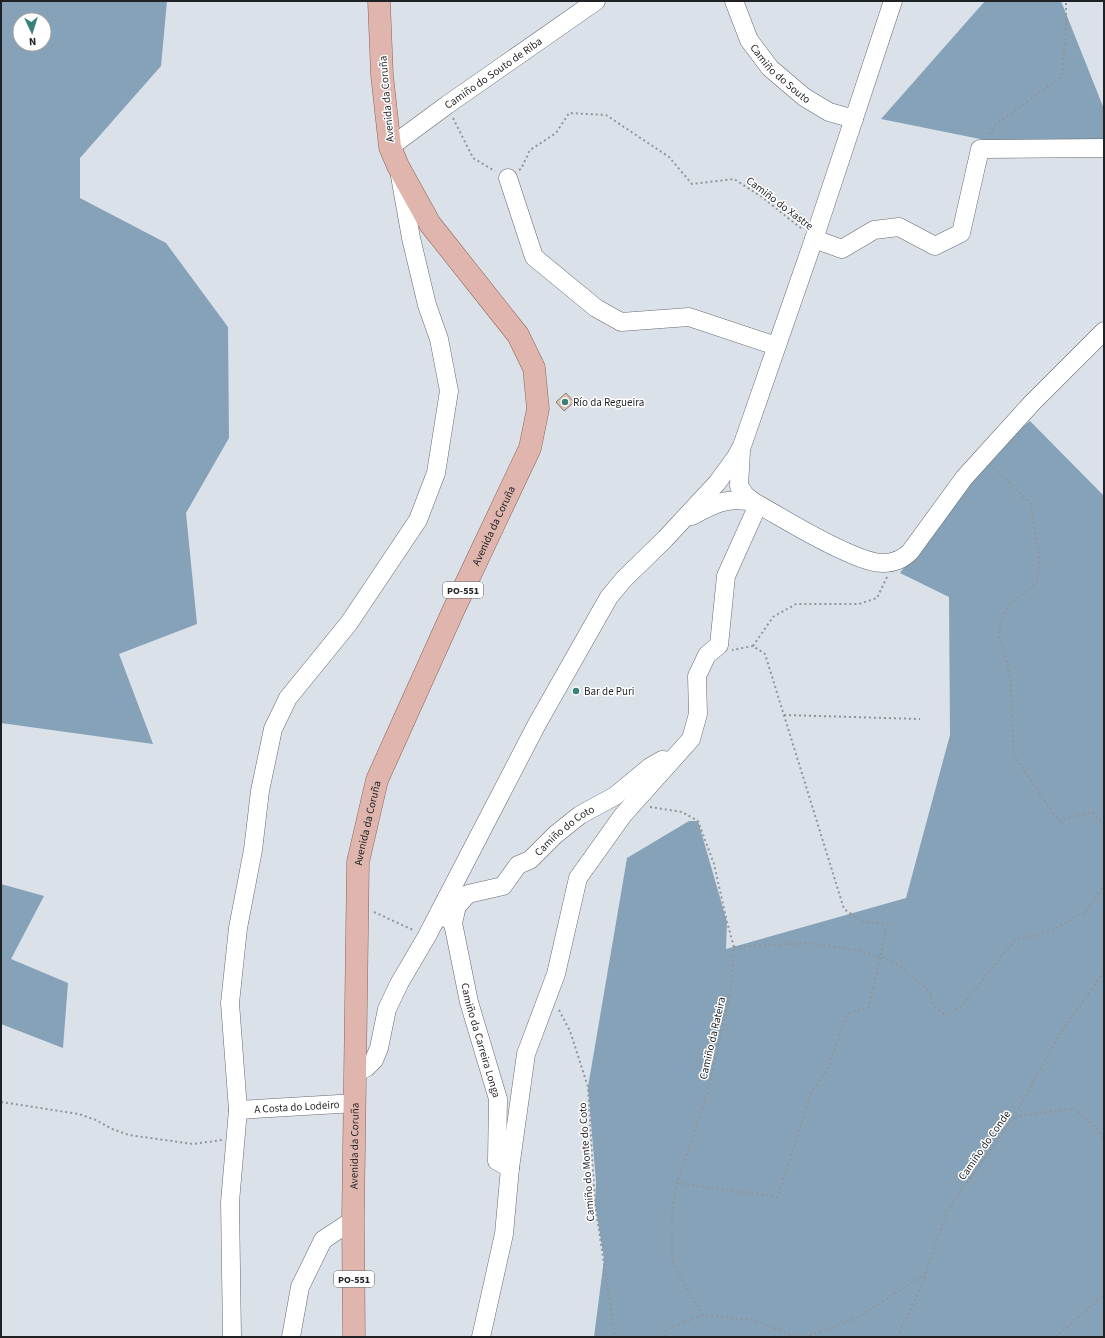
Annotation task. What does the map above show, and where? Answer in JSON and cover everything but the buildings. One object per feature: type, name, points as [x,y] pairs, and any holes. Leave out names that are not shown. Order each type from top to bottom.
[{"type":"main road","name":"Avenida da Coruña","points":[[354,1220],[356,1103],[362,1070],[357,905],[358,862],[377,780],[454,609],[530,448],[538,409],[534,368],[518,335],[430,224],[394,156],[382,75],[379,1]]},
{"type":"main road","name":"PO-551","points":[[354,1220],[354,1337]]},
{"type":"street","name":"Camiño do Souto de Riba","points":[[394,156],[447,105],[596,1]]},
{"type":"street","name":"Camiño do Souto","points":[[734,1],[749,40],[770,68],[804,97],[829,112],[854,119]]},
{"type":"street","points":[[734,493],[742,446],[814,239],[893,1]]},
{"type":"street","points":[[814,239],[842,249],[874,230],[898,227],[935,246],[961,233],[980,149],[1104,148]]},
{"type":"street","points":[[232,1337],[230,1202],[238,1110],[230,1003],[238,928],[253,850],[260,791],[273,729],[288,698],[349,623],[418,520],[436,473],[449,391],[439,339],[427,305],[411,238],[394,156]]},
{"type":"street","points":[[508,178],[534,257],[596,308],[621,322],[689,317],[776,346]]},
{"type":"street","points":[[709,492],[721,499],[734,493],[745,495],[756,504],[830,545],[862,558],[881,563],[903,559],[910,552],[964,478],[1032,403],[1104,331]]},
{"type":"street","points":[[362,1070],[374,1060],[379,1048],[387,1009],[400,982],[427,936],[537,724],[609,597],[624,579],[709,492],[726,472],[742,446]]},
{"type":"street","points":[[726,472],[732,476],[734,493]]},
{"type":"street","points":[[680,523],[734,493]]},
{"type":"street","points":[[481,1337],[504,1234],[510,1168],[526,1054],[556,974],[578,878],[623,815],[691,739],[698,714],[697,676],[706,655],[719,645],[726,576],[756,504]]},
{"type":"street","name":"Camiño do Coto","points":[[453,923],[457,906],[468,894],[502,886],[518,865],[530,860],[555,835],[580,815],[615,796],[650,767],[662,760],[671,761]]},
{"type":"street","points":[[439,912],[453,923]]},
{"type":"street","name":"Camiño da Carreira Longa","points":[[453,923],[469,1002],[498,1099],[497,1161],[510,1168]]},
{"type":"street","points":[[360,1043],[374,1039],[382,1030]]},
{"type":"street","name":"A Costa do Lodeiro","points":[[238,1110],[356,1103]]},
{"type":"street","points":[[291,1337],[300,1287],[323,1240],[354,1220]]},
{"type":"path","points":[[980,149],[996,124],[1062,76],[1066,33],[1066,1]]},
{"type":"path","points":[[447,105],[473,158],[508,178]]},
{"type":"path","name":"Camiño do Xastre","points":[[508,178],[521,169],[530,150],[556,133],[569,113],[606,115],[669,157],[692,184],[734,179],[762,198],[814,239]]},
{"type":"path","points":[[983,457],[1031,504],[1040,564],[1036,584],[1010,604],[1002,619],[999,634],[1010,675],[1014,756],[1059,821],[1091,812],[1104,824]]},
{"type":"path","points":[[753,646],[773,617],[796,604],[859,604],[877,598],[893,562]]},
{"type":"path","points":[[677,1183],[778,1197],[811,1093],[828,1068],[847,1014],[870,1007],[882,957],[887,924],[863,922],[844,909],[765,654],[753,646],[706,655]]},
{"type":"path","points":[[784,715],[920,719]]},
{"type":"path","name":"Camiño da Rateira","points":[[636,802],[648,806],[682,812],[698,821],[714,864],[734,947],[730,994],[707,1094],[677,1183],[672,1212],[672,1260],[685,1286],[703,1315]]},
{"type":"path","points":[[734,947],[811,944],[855,950],[882,957],[902,967],[930,992],[934,1006],[945,1015],[963,1005],[1015,940],[1051,931],[1086,911],[1104,885]]},
{"type":"path","points":[[357,905],[427,936]]},
{"type":"path","name":"Camiño do Conde","points":[[897,1337],[920,1290],[947,1212],[1014,1117],[1060,1034],[1104,972]]},
{"type":"path","name":"Camiño do Monte do Coto","points":[[549,992],[570,1030],[588,1086],[595,1204],[615,1337]]},
{"type":"path","points":[[1,1102],[79,1114],[129,1135],[193,1144],[222,1140],[236,1136]]},
{"type":"path","points":[[1014,1117],[1074,1108],[1098,1130],[1104,1140]]},
{"type":"path","points":[[805,1337],[859,1317],[926,1274]]},
{"type":"path","points":[[1055,1337],[1104,1295]]},
{"type":"path","points":[[665,1337],[668,1329],[703,1315],[753,1320],[796,1337]]},
{"type":"shaded area","points":[[1,1],[167,1],[161,66],[80,158],[80,198],[166,243],[228,327],[229,438],[186,513],[197,624],[119,654],[153,744],[1,723]]},
{"type":"shaded area","points":[[985,1],[1061,1],[1104,109],[1104,141],[1000,143],[881,119]]},
{"type":"shaded area","points":[[1030,421],[1104,496],[1104,1337],[594,1337],[604,1259],[595,1204],[596,1182],[588,1087],[627,858],[689,821],[698,821],[727,922],[726,949],[906,898],[950,735],[949,597],[900,573],[983,457]]},
{"type":"shaded area","points":[[1,884],[44,896],[11,959],[68,983],[63,1048],[1,1024]]},
{"type":"place","name":"Río da Regueira","points":[[565,402]]},
{"type":"place","name":"Bar de Puri","points":[[576,691]]}]
